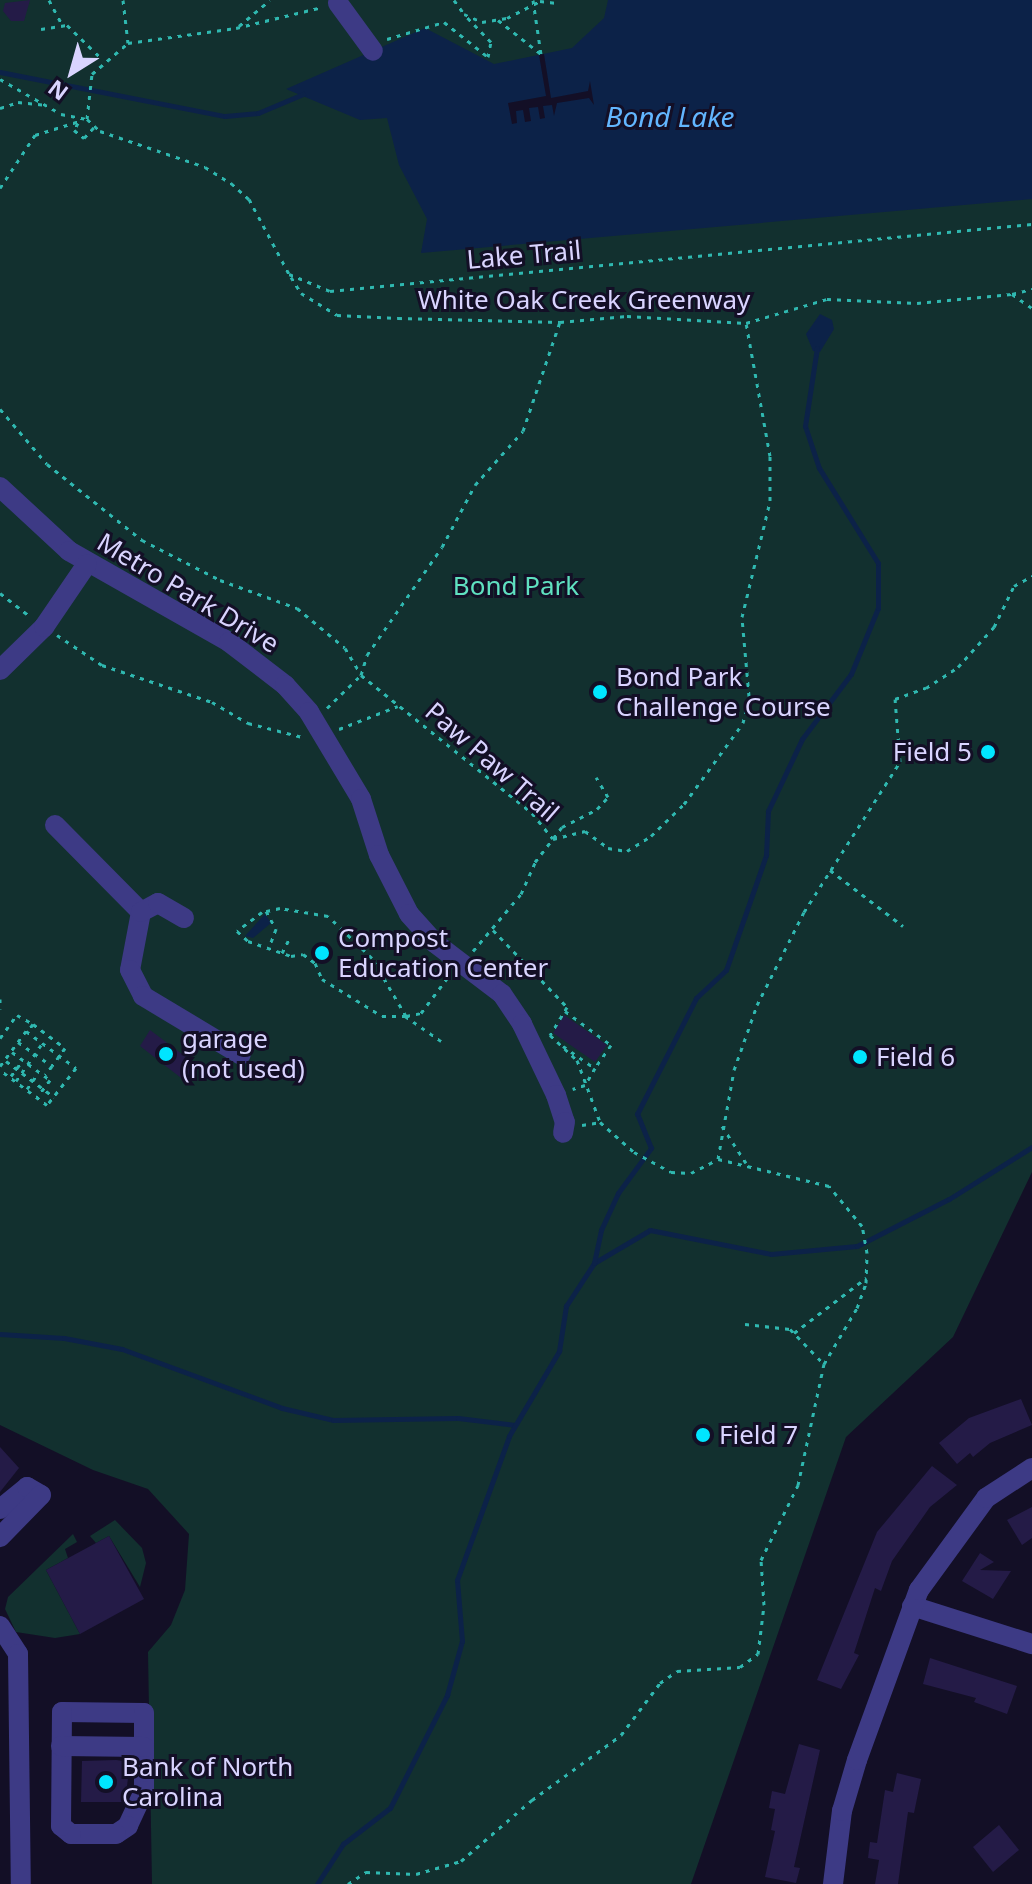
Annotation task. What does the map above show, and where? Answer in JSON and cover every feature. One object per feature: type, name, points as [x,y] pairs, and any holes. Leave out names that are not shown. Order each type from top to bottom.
[{"type":"street","points":[[338,3],[377,46]]},
{"type":"street","name":"Metro Park Drive","points":[[0,487],[87,564],[260,664],[332,732],[361,799],[392,888],[435,943],[463,961],[502,994],[522,1024],[564,1127]]},
{"type":"street","points":[[0,670],[44,627],[87,564]]},
{"type":"street","points":[[55,825],[141,912]]},
{"type":"street","points":[[141,912],[158,903],[184,918]]},
{"type":"street","points":[[141,912],[130,970],[143,996],[241,1055]]},
{"type":"street","points":[[833,1884],[842,1811],[912,1606],[929,1573],[986,1498],[1032,1468]]},
{"type":"street","points":[[0,1494],[18,1478],[41,1495],[33,1507],[0,1537]]},
{"type":"street","points":[[0,1509],[33,1487]]},
{"type":"street","points":[[912,1606],[1032,1644]]},
{"type":"street","points":[[0,1626],[18,1654],[10,1704],[21,1884]]},
{"type":"street","points":[[62,1712],[144,1713],[140,1804],[128,1826],[116,1834],[71,1834],[61,1826],[61,1746],[62,1712]]},
{"type":"street","points":[[61,1746],[144,1747]]},
{"type":"path","points":[[49,0],[63,26],[103,60]]},
{"type":"path","points":[[123,0],[128,43]]},
{"type":"path","points":[[236,28],[270,0]]},
{"type":"path","points":[[377,46],[444,22],[488,57],[491,42],[477,31],[454,0]]},
{"type":"path","points":[[464,14],[482,22],[498,20],[533,2],[557,3]]},
{"type":"path","points":[[498,20],[541,54],[533,2]]},
{"type":"path","points":[[87,119],[91,77],[103,60],[128,43],[236,28],[338,3]]},
{"type":"path","points":[[41,29],[63,26]]},
{"type":"path","points":[[469,42],[477,31]]},
{"type":"path","points":[[0,79],[61,114],[87,119],[95,126],[205,167],[241,190],[289,274]]},
{"type":"path","points":[[0,108],[18,102],[48,105]]},
{"type":"path","points":[[0,188],[35,135],[87,119]]},
{"type":"path","points":[[79,121],[74,130],[84,138],[95,126]]},
{"type":"path","name":"Lake Trail","points":[[289,274],[330,291],[1032,224]]},
{"type":"path","name":"White Oak Creek Greenway","points":[[289,274],[301,293],[337,315],[560,322],[627,316],[746,323],[827,299],[917,303],[1012,294],[1032,289]]},
{"type":"path","points":[[1012,294],[1032,308]]},
{"type":"path","points":[[332,732],[324,710],[361,675],[367,655],[442,547],[475,485],[523,431],[560,322]]},
{"type":"path","name":"Paw Paw Trail","points":[[0,409],[47,464],[142,540],[220,580],[297,608],[345,648],[361,675],[532,813],[553,839],[585,831],[608,848],[627,851],[684,804],[743,723],[749,696],[742,617],[770,501],[765,412],[746,323]]},
{"type":"path","points":[[718,1159],[721,1124],[757,1005],[830,870],[900,762],[895,699],[926,688],[958,667],[994,627],[1014,586],[1032,576]]},
{"type":"path","points":[[0,593],[44,627],[102,665],[212,702],[248,723],[298,733],[308,744],[398,706]]},
{"type":"path","points":[[441,1041],[405,1016],[372,958],[328,916],[296,908],[266,911],[237,931],[248,941],[282,953],[303,954],[315,963],[322,979],[346,998],[382,1016],[405,1016],[421,1013],[493,930],[553,839],[608,797],[596,777]]},
{"type":"path","points":[[830,870],[903,926]]},
{"type":"path","points":[[266,911],[276,929],[269,948]]},
{"type":"path","points":[[493,930],[534,977],[558,995],[564,1011],[611,1045],[585,1085]]},
{"type":"path","points":[[282,953],[290,937]]},
{"type":"path","points":[[0,999],[0,1009]]},
{"type":"path","points":[[552,1039],[564,1011]]},
{"type":"path","points":[[0,1038],[17,1015],[65,1048],[44,1076]]},
{"type":"path","points":[[27,1032],[76,1068],[47,1105],[0,1068],[11,1051],[33,1024]]},
{"type":"path","points":[[552,1039],[595,1068]]},
{"type":"path","points":[[348,1884],[366,1872],[416,1874],[461,1861],[532,1800],[621,1735],[660,1683],[677,1671],[740,1667],[758,1654],[764,1605],[761,1560],[798,1485],[824,1364],[857,1308],[866,1278],[863,1234],[829,1186],[746,1163],[718,1159],[691,1173],[652,1164],[600,1122],[577,1060],[552,1039]]},
{"type":"path","points":[[18,1042],[52,1066]]},
{"type":"path","points":[[16,1081],[42,1043]]},
{"type":"path","points":[[11,1051],[60,1088]]},
{"type":"path","points":[[5,1060],[54,1097]]},
{"type":"path","points":[[10,1077],[23,1060]]},
{"type":"path","points":[[27,1089],[39,1072]]},
{"type":"path","points":[[37,1097],[50,1080]]},
{"type":"path","points":[[564,1127],[600,1122]]},
{"type":"path","points":[[721,1124],[746,1163]]},
{"type":"path","points":[[794,1333],[866,1278]]},
{"type":"path","points":[[745,1324],[794,1333],[824,1364]]},
{"type":"green space","name":"Bond Park","points":[[0,0],[1032,0],[1032,1172],[953,1337],[846,1437],[691,1884],[152,1884],[148,1652],[171,1625],[185,1590],[189,1534],[148,1489],[93,1470],[0,1425]]},
{"type":"green space","points":[[115,1520],[142,1548],[146,1563],[140,1587],[109,1536],[96,1543],[90,1536]]},
{"type":"green space","points":[[73,1534],[77,1542],[65,1549],[68,1558],[46,1570],[80,1634],[55,1638],[16,1632],[5,1609],[8,1597]]},
{"type":"water","name":"Bond Lake","points":[[608,0],[1032,0],[1032,199],[421,253],[427,219],[399,165],[387,118],[360,120],[286,89],[425,28],[494,64],[572,48],[604,18]]},
{"type":"water","points":[[820,314],[832,320],[834,329],[820,352],[813,351],[806,334]]},
{"type":"water","points":[[265,914],[271,923],[253,938],[245,936]]},
{"type":"pier","points":[[544,54],[551,98],[588,91],[590,81],[594,105],[589,98],[557,103],[554,116],[552,105],[543,106],[545,118],[540,119],[538,107],[529,108],[531,121],[525,122],[523,110],[516,111],[517,123],[512,124],[508,103],[546,96],[539,55]]},
{"type":"building","points":[[30,0],[24,21],[11,21],[3,11],[5,3]]},
{"type":"building","points":[[564,1015],[607,1045],[595,1062],[553,1033]]},
{"type":"building","name":"garage (not used)","points":[[150,1030],[194,1063],[185,1081],[140,1046]]},
{"type":"building","points":[[1021,1399],[1032,1425],[990,1443],[973,1457],[970,1453],[957,1464],[939,1443],[969,1418]]},
{"type":"building","points":[[0,1447],[19,1468],[0,1492]]},
{"type":"building","points":[[932,1466],[957,1485],[930,1507],[892,1561],[881,1591],[875,1588],[854,1653],[859,1655],[841,1689],[817,1680],[877,1532]]},
{"type":"building","points":[[1032,1507],[1032,1538],[1022,1545],[1007,1520]]},
{"type":"building","points":[[109,1536],[144,1599],[80,1634],[46,1570]]},
{"type":"building","points":[[980,1553],[994,1562],[980,1570],[1011,1571],[993,1599],[962,1581]]},
{"type":"building","points":[[930,1658],[1017,1686],[1007,1714],[974,1702],[976,1698],[923,1684]]},
{"type":"building","points":[[799,1744],[820,1750],[794,1867],[800,1868],[796,1883],[765,1877],[775,1831],[771,1830],[775,1809],[769,1808],[772,1791],[785,1794]]},
{"type":"building","name":"Bank of North Carolina","points":[[82,1761],[130,1762],[125,1802],[81,1802]]},
{"type":"building","points":[[897,1773],[921,1779],[914,1813],[908,1812],[898,1884],[875,1884],[879,1860],[868,1858],[870,1842],[877,1843],[885,1790],[893,1792]]},
{"type":"building","points":[[999,1825],[1019,1850],[993,1872],[973,1847]]},
{"type":"waterway","points":[[0,72],[225,116],[258,113],[303,94]]},
{"type":"waterway","points":[[317,1884],[343,1844],[390,1808],[447,1695],[462,1641],[457,1580],[509,1436],[559,1351],[566,1306],[594,1263],[601,1230],[618,1193],[651,1148],[637,1114],[696,998],[726,970],[766,855],[768,811],[802,739],[851,674],[878,608],[878,563],[819,468],[805,426],[817,348]]},
{"type":"waterway","points":[[594,1263],[650,1230],[771,1254],[857,1246],[949,1199],[1032,1147]]},
{"type":"waterway","points":[[0,1334],[64,1338],[122,1349],[282,1408],[333,1420],[458,1418],[515,1425]]},
{"type":"place","name":"Bond Park Challenge Course","points":[[600,692]]},
{"type":"place","name":"Field 5","points":[[988,752]]},
{"type":"place","name":"Compost Education Center","points":[[322,953]]},
{"type":"place","name":"garage (not used)","points":[[166,1054]]},
{"type":"place","name":"Field 6","points":[[860,1057]]},
{"type":"place","name":"Field 7","points":[[703,1435]]},
{"type":"place","name":"Bank of North Carolina","points":[[106,1782]]}]
